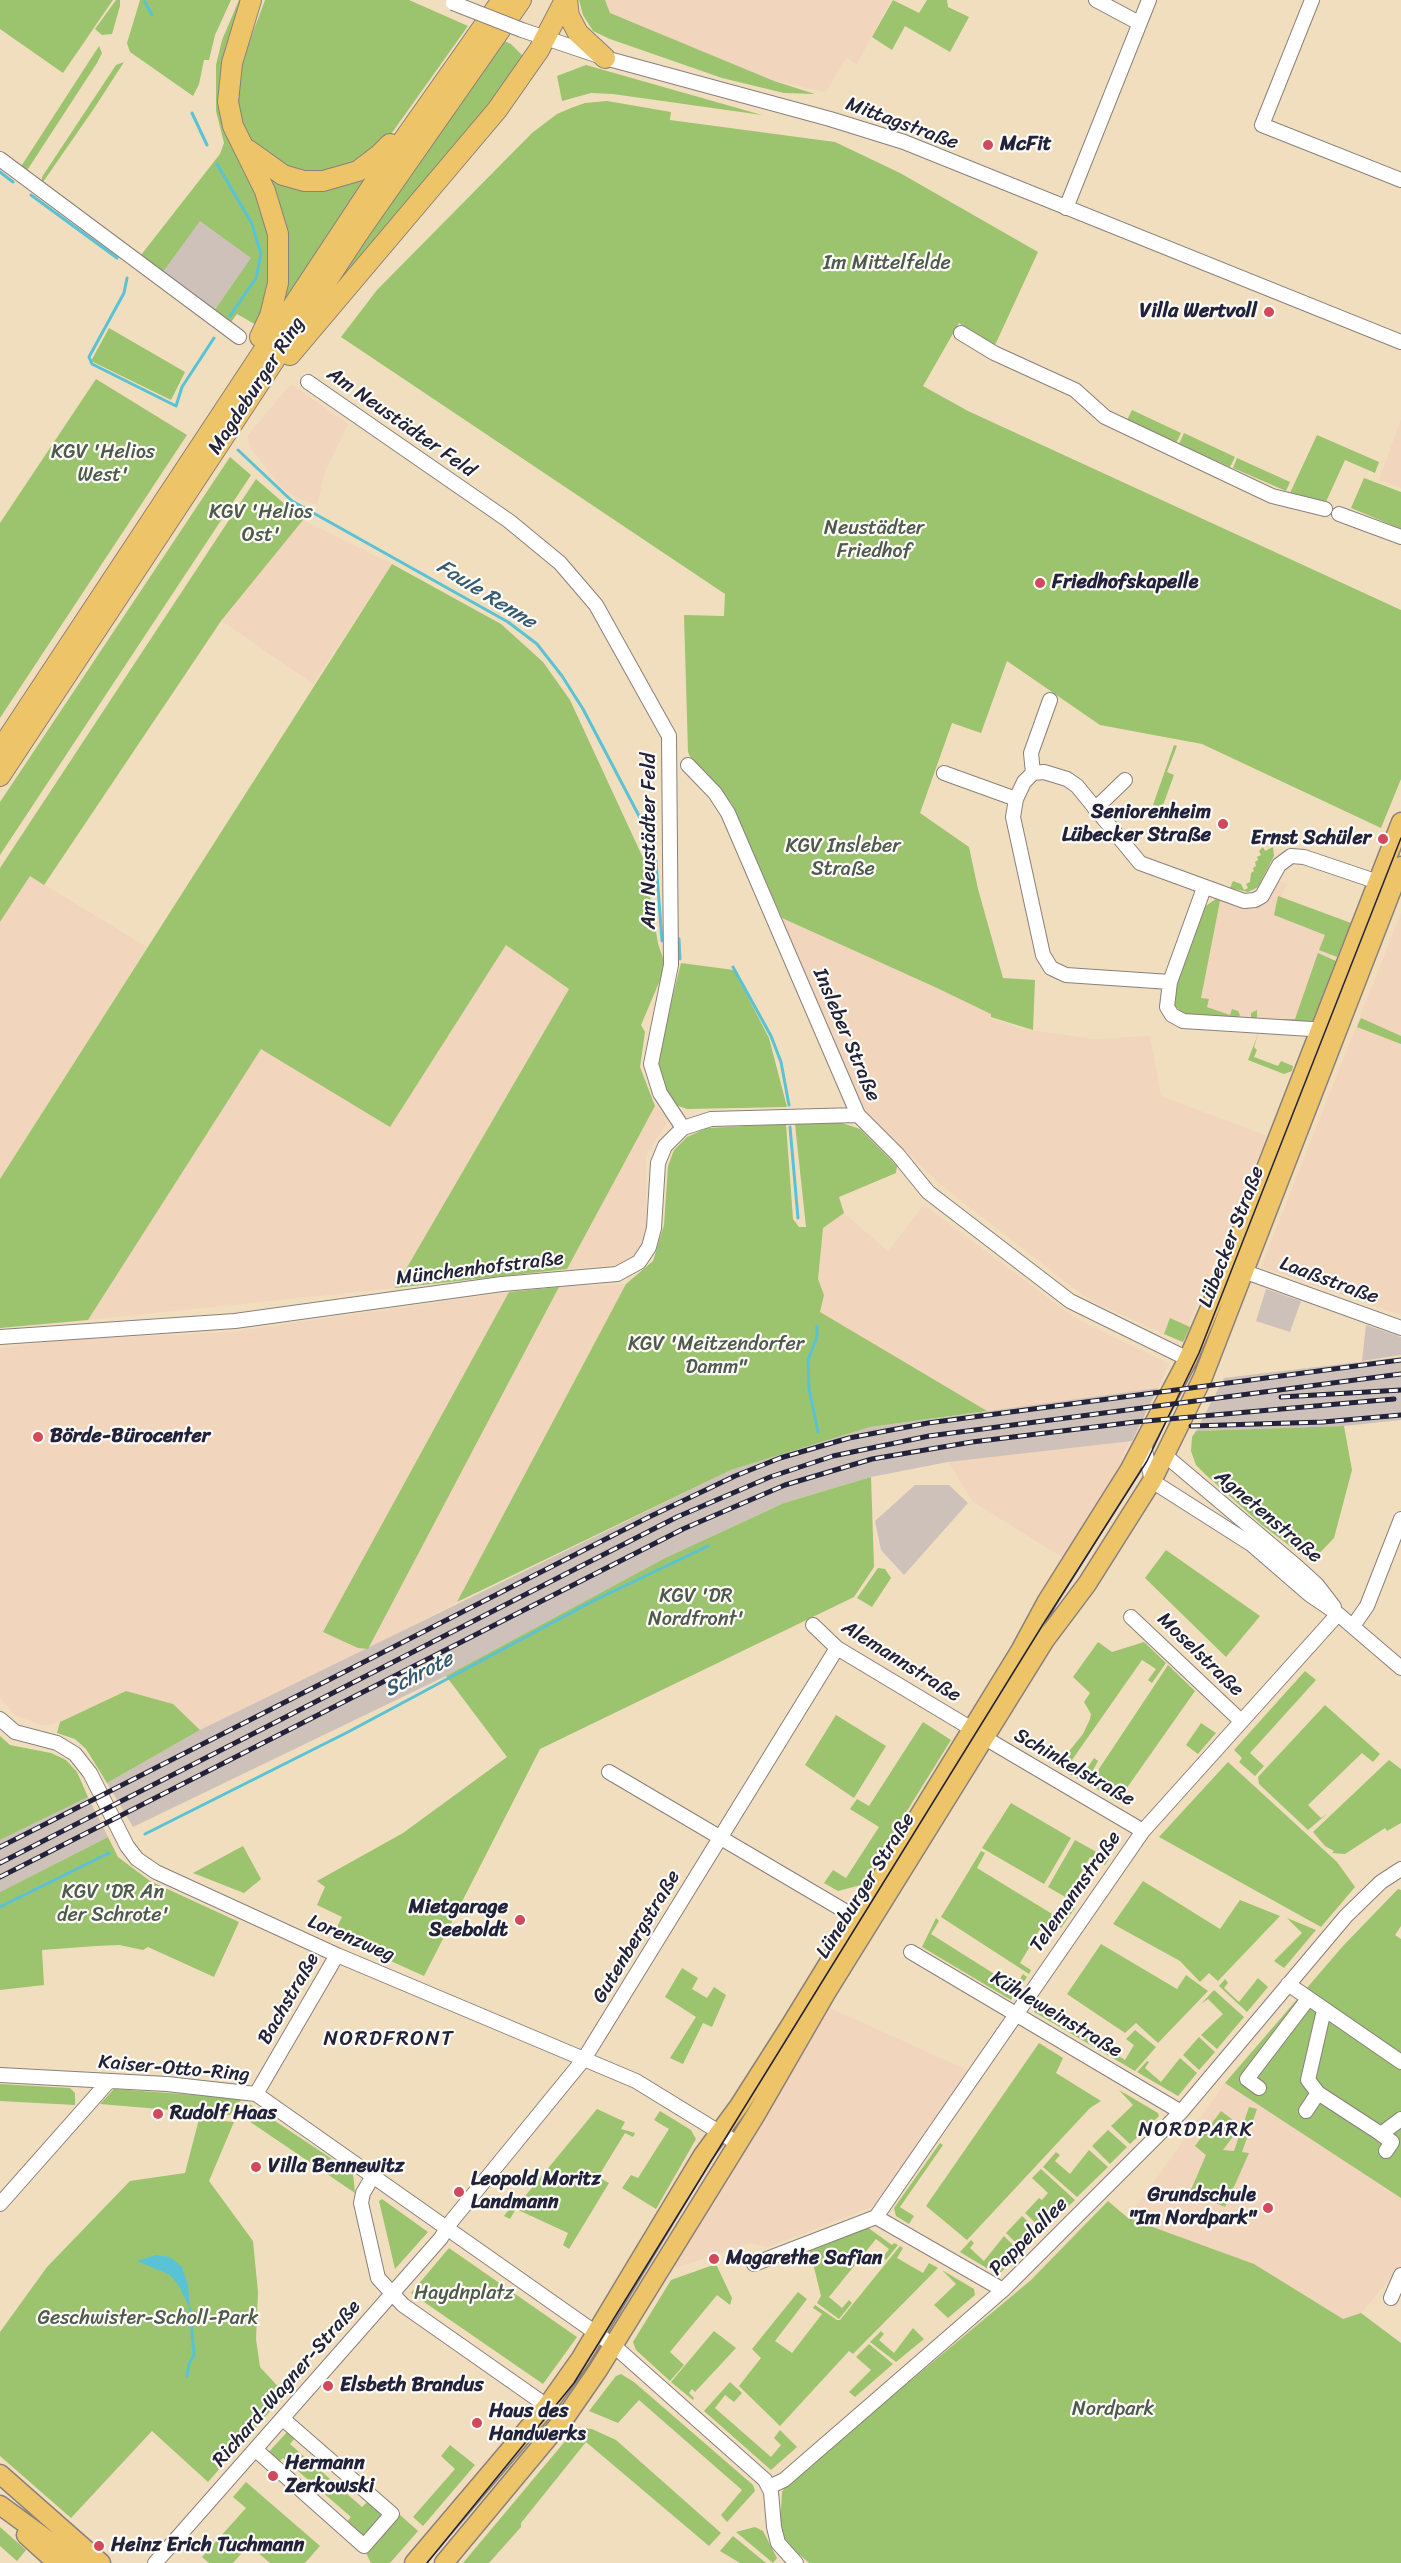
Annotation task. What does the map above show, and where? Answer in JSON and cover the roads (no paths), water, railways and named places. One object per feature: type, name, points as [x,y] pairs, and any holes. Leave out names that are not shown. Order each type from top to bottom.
[{"type":"highway","name":"Magdeburger Ring","points":[[0,776],[447,76],[502,0]]},
{"type":"highway","name":"Magdeburger Ring","points":[[0,750],[226,419],[521,0]]},
{"type":"highway","points":[[251,2],[234,52],[228,85],[230,115],[240,142],[272,209],[278,234],[280,271],[267,323],[224,394],[226,419],[245,418],[298,346],[483,127],[545,38],[566,0]]},
{"type":"highway","points":[[566,0],[573,26],[582,39],[605,58]]},
{"type":"highway","points":[[240,142],[273,170],[293,179],[315,182],[345,177],[365,166],[384,151],[431,86],[447,76]]},
{"type":"main road","name":"Lübecker Straße","points":[[1166,1456],[1203,1377],[1243,1271],[1401,822]]},
{"type":"main road","name":"Lübecker Straße","points":[[1140,1459],[1188,1359],[1401,866]]},
{"type":"main road","points":[[1140,1459],[1166,1456]]},
{"type":"main road","name":"Lüneburger Straße","points":[[414,2563],[547,2406],[597,2333],[703,2155],[790,2026],[855,1917],[979,1734],[1092,1575],[1166,1456]]},
{"type":"main road","name":"Lüneburger Straße","points":[[444,2563],[567,2415],[613,2345],[755,2116],[979,1734],[1047,1601],[1140,1459]]},
{"type":"main road","points":[[0,2474],[101,2563]]},
{"type":"main road","points":[[0,2479],[60,2556]]},
{"type":"main road","points":[[0,2505],[60,2556]]},
{"type":"main road","points":[[0,2512],[60,2556],[79,2563]]},
{"type":"street","points":[[1096,0],[1139,23]]},
{"type":"street","points":[[1066,208],[1149,0]]},
{"type":"street","points":[[1312,0],[1262,125],[1401,180]]},
{"type":"street","name":"Mittagstraße","points":[[449,2],[605,58],[830,119],[903,142],[1401,342]]},
{"type":"street","points":[[0,159],[238,337]]},
{"type":"street","points":[[961,333],[994,353],[1075,390],[1105,417],[1272,496],[1325,509]]},
{"type":"street","name":"Am Neustädter Feld","points":[[308,382],[509,521],[560,563],[596,605],[669,736],[671,965],[651,1060],[657,1086],[683,1128]]},
{"type":"street","points":[[1339,514],[1401,537]]},
{"type":"street","points":[[1033,773],[1031,753],[1050,700]]},
{"type":"street","name":"Insleber Straße","points":[[688,765],[715,794],[728,813],[858,1115],[898,1155],[928,1192],[1070,1301],[1188,1359]]},
{"type":"street","points":[[1170,982],[1066,975],[1058,973],[1048,965],[1043,955],[1013,817],[1016,799],[1024,782],[1033,773],[1044,771],[1070,780],[1140,862],[1204,888],[1244,901],[1255,900],[1266,890],[1280,863],[1288,857],[1296,856],[1378,882]]},
{"type":"street","points":[[944,773],[1016,799]]},
{"type":"street","points":[[1095,808],[1125,780]]},
{"type":"street","points":[[1204,888],[1170,982],[1167,1007],[1172,1015],[1183,1021],[1328,1031]]},
{"type":"street","points":[[683,1128],[711,1119],[858,1115]]},
{"type":"street","name":"Münchenhofstraße","points":[[0,1336],[235,1321],[478,1287],[621,1273],[639,1262],[651,1243],[658,1163],[665,1146],[683,1128]]},
{"type":"street","name":"Laaßstraße","points":[[1243,1271],[1401,1328]]},
{"type":"street","name":"Agnetenstraße","points":[[1166,1456],[1310,1578],[1338,1614]]},
{"type":"street","points":[[1140,1459],[1152,1481]]},
{"type":"street","name":"Agnetenstraße","points":[[1152,1481],[1245,1539],[1401,1668]]},
{"type":"street","points":[[1353,1626],[1367,1606],[1401,1519]]},
{"type":"street","name":"Telemannstraße","points":[[876,2217],[1014,2013],[1143,1831],[1338,1614]]},
{"type":"street","name":"Moselstraße","points":[[1131,1617],[1241,1721]]},
{"type":"street","name":"Alemannstraße","points":[[813,1625],[837,1648],[979,1734]]},
{"type":"street","name":"Gutenbergstraße","points":[[446,2229],[584,2059],[837,1648]]},
{"type":"street","name":"Lorenzweg","points":[[0,1719],[18,1734],[57,1743],[75,1754],[90,1773],[127,1846],[147,1867],[337,1955],[636,2081],[737,2143]]},
{"type":"street","name":"Schinkelstraße","points":[[979,1734],[1143,1831]]},
{"type":"street","points":[[609,1772],[855,1917]]},
{"type":"street","name":"Pappelallee","points":[[769,2487],[784,2480],[1003,2290],[1181,2112],[1363,1898],[1401,1869]]},
{"type":"street","name":"Kühleweinstraße","points":[[911,1953],[1181,2112]]},
{"type":"street","name":"Bachstraße","points":[[256,2094],[337,1955]]},
{"type":"street","points":[[1288,1984],[1401,2062]]},
{"type":"street","points":[[1258,2088],[1247,2079],[1308,1998]]},
{"type":"street","points":[[1324,2010],[1308,2080],[1318,2093],[1392,2142],[1386,2151]]},
{"type":"street","name":"Kaiser-Otto-Ring","points":[[0,2075],[167,2084],[256,2094],[446,2229]]},
{"type":"street","points":[[0,2204],[108,2082]]},
{"type":"street","points":[[1306,2111],[1318,2093]]},
{"type":"street","points":[[1381,2134],[1401,2119]]},
{"type":"street","points":[[373,2176],[363,2193],[361,2203],[378,2278],[391,2295],[547,2406]]},
{"type":"street","points":[[754,2264],[876,2217],[1003,2290]]},
{"type":"street","points":[[446,2229],[613,2345],[735,2451],[769,2487],[776,2536],[783,2550],[796,2563]]},
{"type":"street","name":"Richard-Wagner-Straße","points":[[155,2563],[283,2419],[446,2229]]},
{"type":"street","points":[[1392,2298],[1401,2275]]},
{"type":"street","points":[[255,2450],[364,2546],[392,2514],[283,2419]]},
{"type":"water","points":[[156,2255],[170,2257],[182,2267],[188,2285],[190,2309],[179,2286],[170,2275],[137,2261]]},
{"type":"waterway","points":[[145,2],[152,15]]},
{"type":"waterway","points":[[192,113],[207,145]]},
{"type":"waterway","points":[[217,164],[252,224],[261,254],[256,278],[230,316]]},
{"type":"waterway","name":"Faule Renne","points":[[0,172],[13,182]]},
{"type":"waterway","name":"Faule Renne","points":[[31,195],[117,258]]},
{"type":"waterway","name":"Faule Renne","points":[[127,278],[124,293],[89,357],[92,364],[176,406],[182,387],[214,338]]},
{"type":"waterway","name":"Faule Renne","points":[[238,450],[292,501],[508,622],[537,644],[562,676],[583,709],[649,835],[656,861],[662,941]]},
{"type":"waterway","name":"Faule Renne","points":[[679,939],[680,959]]},
{"type":"waterway","name":"Faule Renne","points":[[733,967],[771,1036],[781,1062],[789,1105]]},
{"type":"waterway","name":"Faule Renne","points":[[790,1127],[798,1218]]},
{"type":"waterway","name":"Faule Renne","points":[[817,1326],[817,1337],[808,1360],[809,1389],[818,1432]]},
{"type":"waterway","name":"Schrote","points":[[145,1834],[348,1732],[593,1601],[708,1546]]},
{"type":"waterway","name":"Schrote","points":[[0,1907],[109,1853]]},
{"type":"waterway","points":[[187,2376],[189,2364],[194,2355],[190,2309]]},
{"type":"tram line","points":[[427,2563],[574,2383],[1042,1626],[1147,1461],[1199,1353],[1401,838]]},
{"type":"railway","points":[[0,1847],[651,1516],[735,1476],[780,1458],[849,1438],[928,1423],[1401,1360]]},
{"type":"railway","points":[[0,1863],[677,1517],[770,1477],[833,1456],[929,1436],[1401,1374]]},
{"type":"railway","points":[[1281,1397],[1401,1390]]},
{"type":"railway","points":[[0,1877],[683,1529],[785,1485],[872,1459],[972,1442],[1135,1422],[1394,1399]]},
{"type":"railway","points":[[1191,1426],[1323,1422],[1401,1415]]},
{"type":"place","name":"McFit","points":[[988,145]]},
{"type":"place","name":"Villa Wertvoll","points":[[1269,312]]},
{"type":"place","name":"Friedhofskapelle","points":[[1040,583]]},
{"type":"place","name":"Seniorenheim Lübecker Straße","points":[[1223,824]]},
{"type":"place","name":"Ernst Schüler","points":[[1383,839]]},
{"type":"place","name":"Börde-Bürocenter","points":[[38,1437]]},
{"type":"place","name":"Mietgarage Seeboldt","points":[[520,1920]]},
{"type":"place","name":"Rudolf Haas","points":[[158,2114]]},
{"type":"place","name":"Villa Bennewitz","points":[[256,2167]]},
{"type":"place","name":"Leopold Moritz Landmann","points":[[459,2192]]},
{"type":"place","name":"Grundschule \"Im Nordpark\"","points":[[1268,2208]]},
{"type":"place","name":"Magarethe Safian","points":[[714,2259]]},
{"type":"place","name":"Elsbeth Brandus","points":[[328,2386]]},
{"type":"place","name":"Haus des Handwerks","points":[[477,2423]]},
{"type":"place","name":"Hermann Zerkowski","points":[[273,2476]]},
{"type":"place","name":"Heinz Erich Tuchmann","points":[[99,2546]]},
{"type":"district","name":"NORDFRONT","points":[[389,2040]]},
{"type":"district","name":"NORDPARK","points":[[1196,2131]]},
{"type":"park label","name":"Im Mittelfelde","points":[[887,264]]},
{"type":"park label","name":"KGV 'Helios West'","points":[[103,464]]},
{"type":"park label","name":"KGV 'Helios Ost'","points":[[261,524]]},
{"type":"park label","name":"Neustädter Friedhof","points":[[874,540]]},
{"type":"park label","name":"KGV Insleber Straße","points":[[843,858]]},
{"type":"park label","name":"KGV 'Meitzendorfer Damm\"","points":[[716,1356]]},
{"type":"park label","name":"KGV 'DR Nordfront'","points":[[696,1608]]},
{"type":"park label","name":"KGV 'DR An der Schrote'","points":[[113,1904]]},
{"type":"park label","name":"Haydnplatz","points":[[464,2294]]},
{"type":"park label","name":"Geschwister-Scholl-Park","points":[[148,2319]]},
{"type":"park label","name":"Nordpark","points":[[1113,2410]]}]
